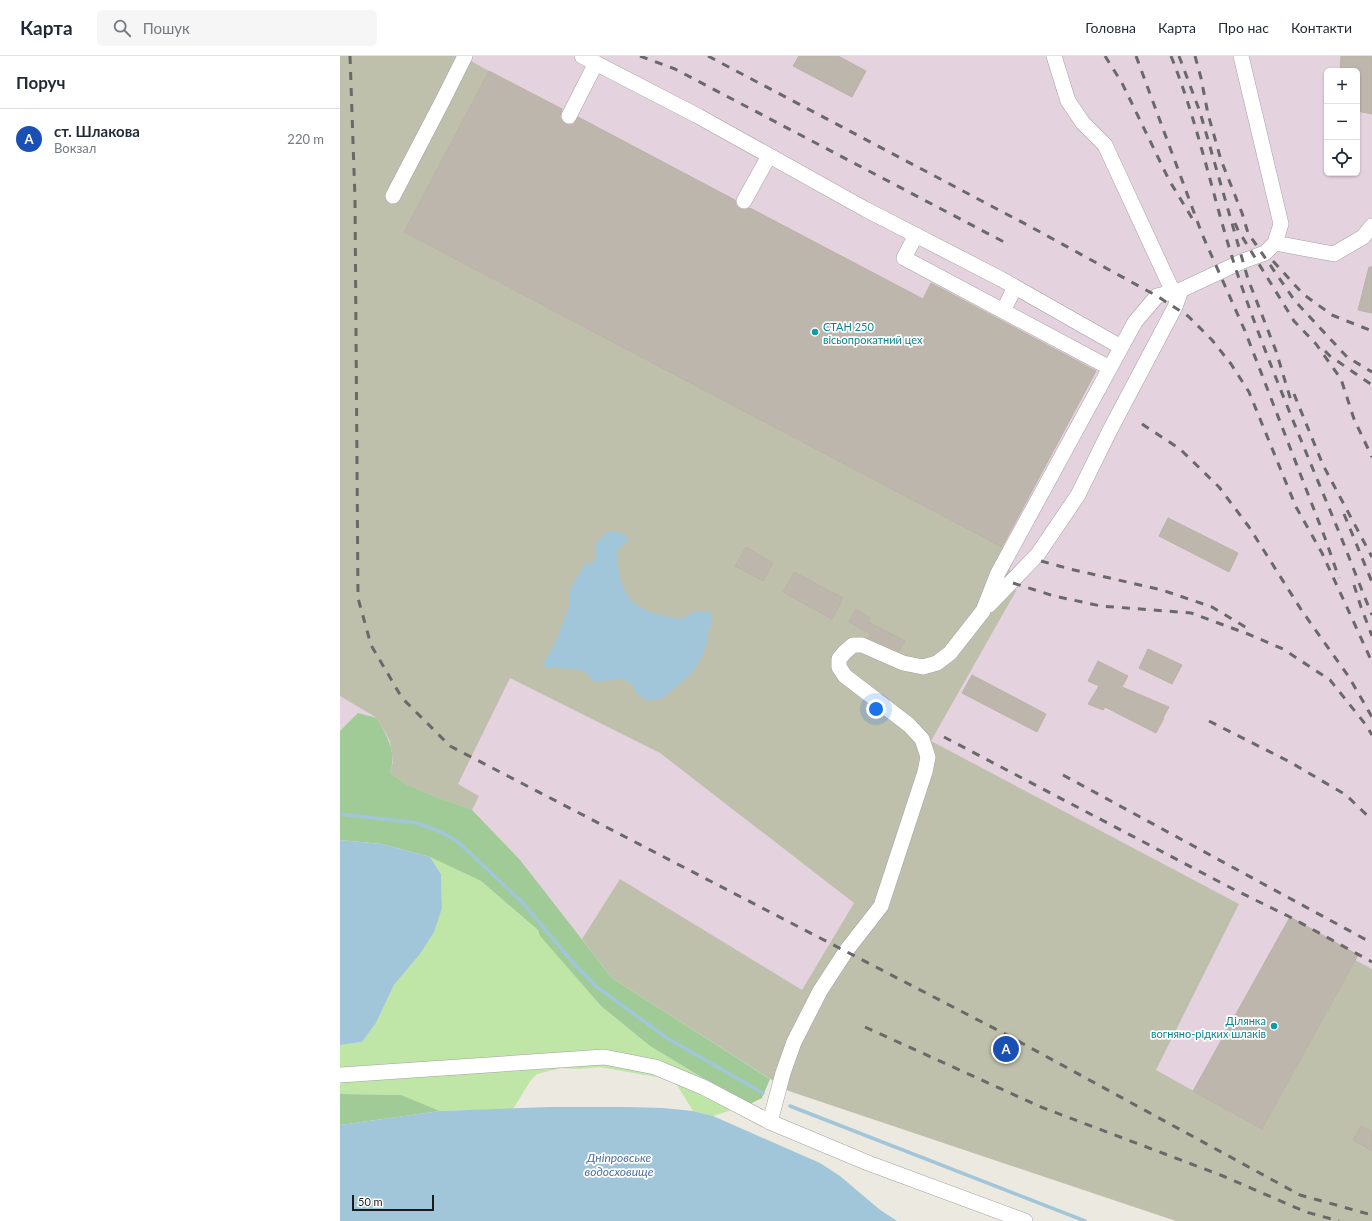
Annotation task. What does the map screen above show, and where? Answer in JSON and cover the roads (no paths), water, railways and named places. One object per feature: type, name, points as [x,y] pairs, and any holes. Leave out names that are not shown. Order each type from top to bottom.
[{"type":"lane","points":[[393,196],[465,56]]},
{"type":"lane","points":[[582,56],[698,116],[865,209],[1015,287],[1121,347]]},
{"type":"lane","points":[[770,1122],[783,1073],[794,1042],[820,991],[846,951],[881,906],[925,772],[928,757],[922,739],[909,726],[845,676],[839,667],[839,659],[853,645],[862,645],[903,663],[923,667],[937,663],[950,653],[983,611],[1038,554],[1078,495],[1174,307],[1177,291],[1105,145],[1083,123],[1068,101],[1054,56]]},
{"type":"lane","points":[[983,611],[998,573],[1136,322],[1157,296],[1177,291],[1243,261],[1265,253],[1275,243],[1281,224],[1240,56]]},
{"type":"lane","points":[[569,116],[596,63]]},
{"type":"lane","points":[[744,201],[769,156]]},
{"type":"lane","points":[[1275,243],[1334,254],[1363,237],[1372,226]]},
{"type":"lane","points":[[916,235],[904,258],[1110,368]]},
{"type":"lane","points":[[1003,311],[1015,287]]},
{"type":"lane","points":[[340,1075],[604,1057],[655,1067],[703,1086],[770,1122],[868,1163],[1025,1221]]},
{"type":"water","points":[[607,532],[618,532],[628,536],[627,542],[617,550],[618,567],[621,581],[632,601],[652,612],[682,619],[696,612],[702,611],[711,613],[711,625],[707,633],[707,643],[701,658],[692,673],[663,698],[648,701],[637,694],[632,684],[622,679],[595,682],[585,672],[573,669],[542,667],[556,641],[570,603],[569,591],[586,562],[591,566],[596,556],[596,543]]},
{"type":"water","points":[[340,840],[382,844],[430,857],[441,874],[442,908],[434,932],[420,954],[394,985],[376,1023],[362,1042],[340,1045]]},
{"type":"water","name":"Дніпровське водосховище","points":[[549,1107],[663,1108],[693,1111],[713,1116],[820,1163],[840,1176],[879,1209],[897,1221],[340,1221],[340,1125],[440,1111]]},
{"type":"waterway","points":[[340,814],[417,823],[441,832],[457,841],[521,901],[576,966],[597,987],[667,1038],[763,1093]]},
{"type":"waterway","points":[[790,1106],[1085,1221]]},
{"type":"railway","points":[[350,56],[355,199],[358,598],[371,645],[402,698],[450,746],[1007,1035],[1300,1195],[1372,1215]]},
{"type":"railway","points":[[640,56],[675,69],[1004,242]]},
{"type":"railway","points":[[708,56],[1031,227],[1157,296],[1188,316],[1212,340],[1231,364],[1249,392],[1296,507],[1322,553],[1372,662]]},
{"type":"railway","points":[[1105,56],[1122,83],[1169,180],[1192,218]]},
{"type":"railway","points":[[1136,56],[1202,234],[1245,331],[1339,578]]},
{"type":"railway","points":[[1171,56],[1192,115],[1234,264],[1254,321],[1372,615]]},
{"type":"railway","points":[[1179,56],[1200,112],[1248,279],[1276,351],[1292,404]]},
{"type":"railway","points":[[1195,56],[1208,114],[1221,160],[1242,213],[1248,233],[1295,301],[1347,357],[1372,372]]},
{"type":"railway","points":[[1235,223],[1294,321],[1316,344],[1341,379],[1354,419],[1372,457]]},
{"type":"railway","points":[[1273,261],[1303,294],[1332,315],[1372,331]]},
{"type":"railway","points":[[1325,351],[1372,385]]},
{"type":"railway","points":[[1294,394],[1323,465],[1372,557]]},
{"type":"railway","points":[[1142,424],[1180,449],[1219,487],[1249,527],[1302,611],[1349,677],[1372,717]]},
{"type":"railway","points":[[1344,514],[1372,582]]},
{"type":"railway","points":[[1041,561],[1162,590],[1212,607],[1252,631]]},
{"type":"railway","points":[[1013,583],[1054,596],[1101,606],[1191,613],[1248,634],[1283,649],[1330,680],[1366,725],[1372,735]]},
{"type":"railway","points":[[1354,585],[1372,636]]},
{"type":"railway","points":[[1209,721],[1290,762],[1346,795],[1372,820]]},
{"type":"railway","points":[[944,737],[1233,889],[1290,917],[1372,962]]},
{"type":"railway","points":[[1063,775],[1372,943]]},
{"type":"railway","points":[[865,1027],[1041,1107],[1223,1176],[1306,1212],[1339,1221]]},
{"type":"place","name":"СТАН 250 вісьопрокатний цех","points":[[815,332]]},
{"type":"place","name":"Ділянка вогняно-рідких шлаків","points":[[1274,1026]]},
{"type":"place","name":"ст. Шлакова","points":[[1006,1049]]}]
